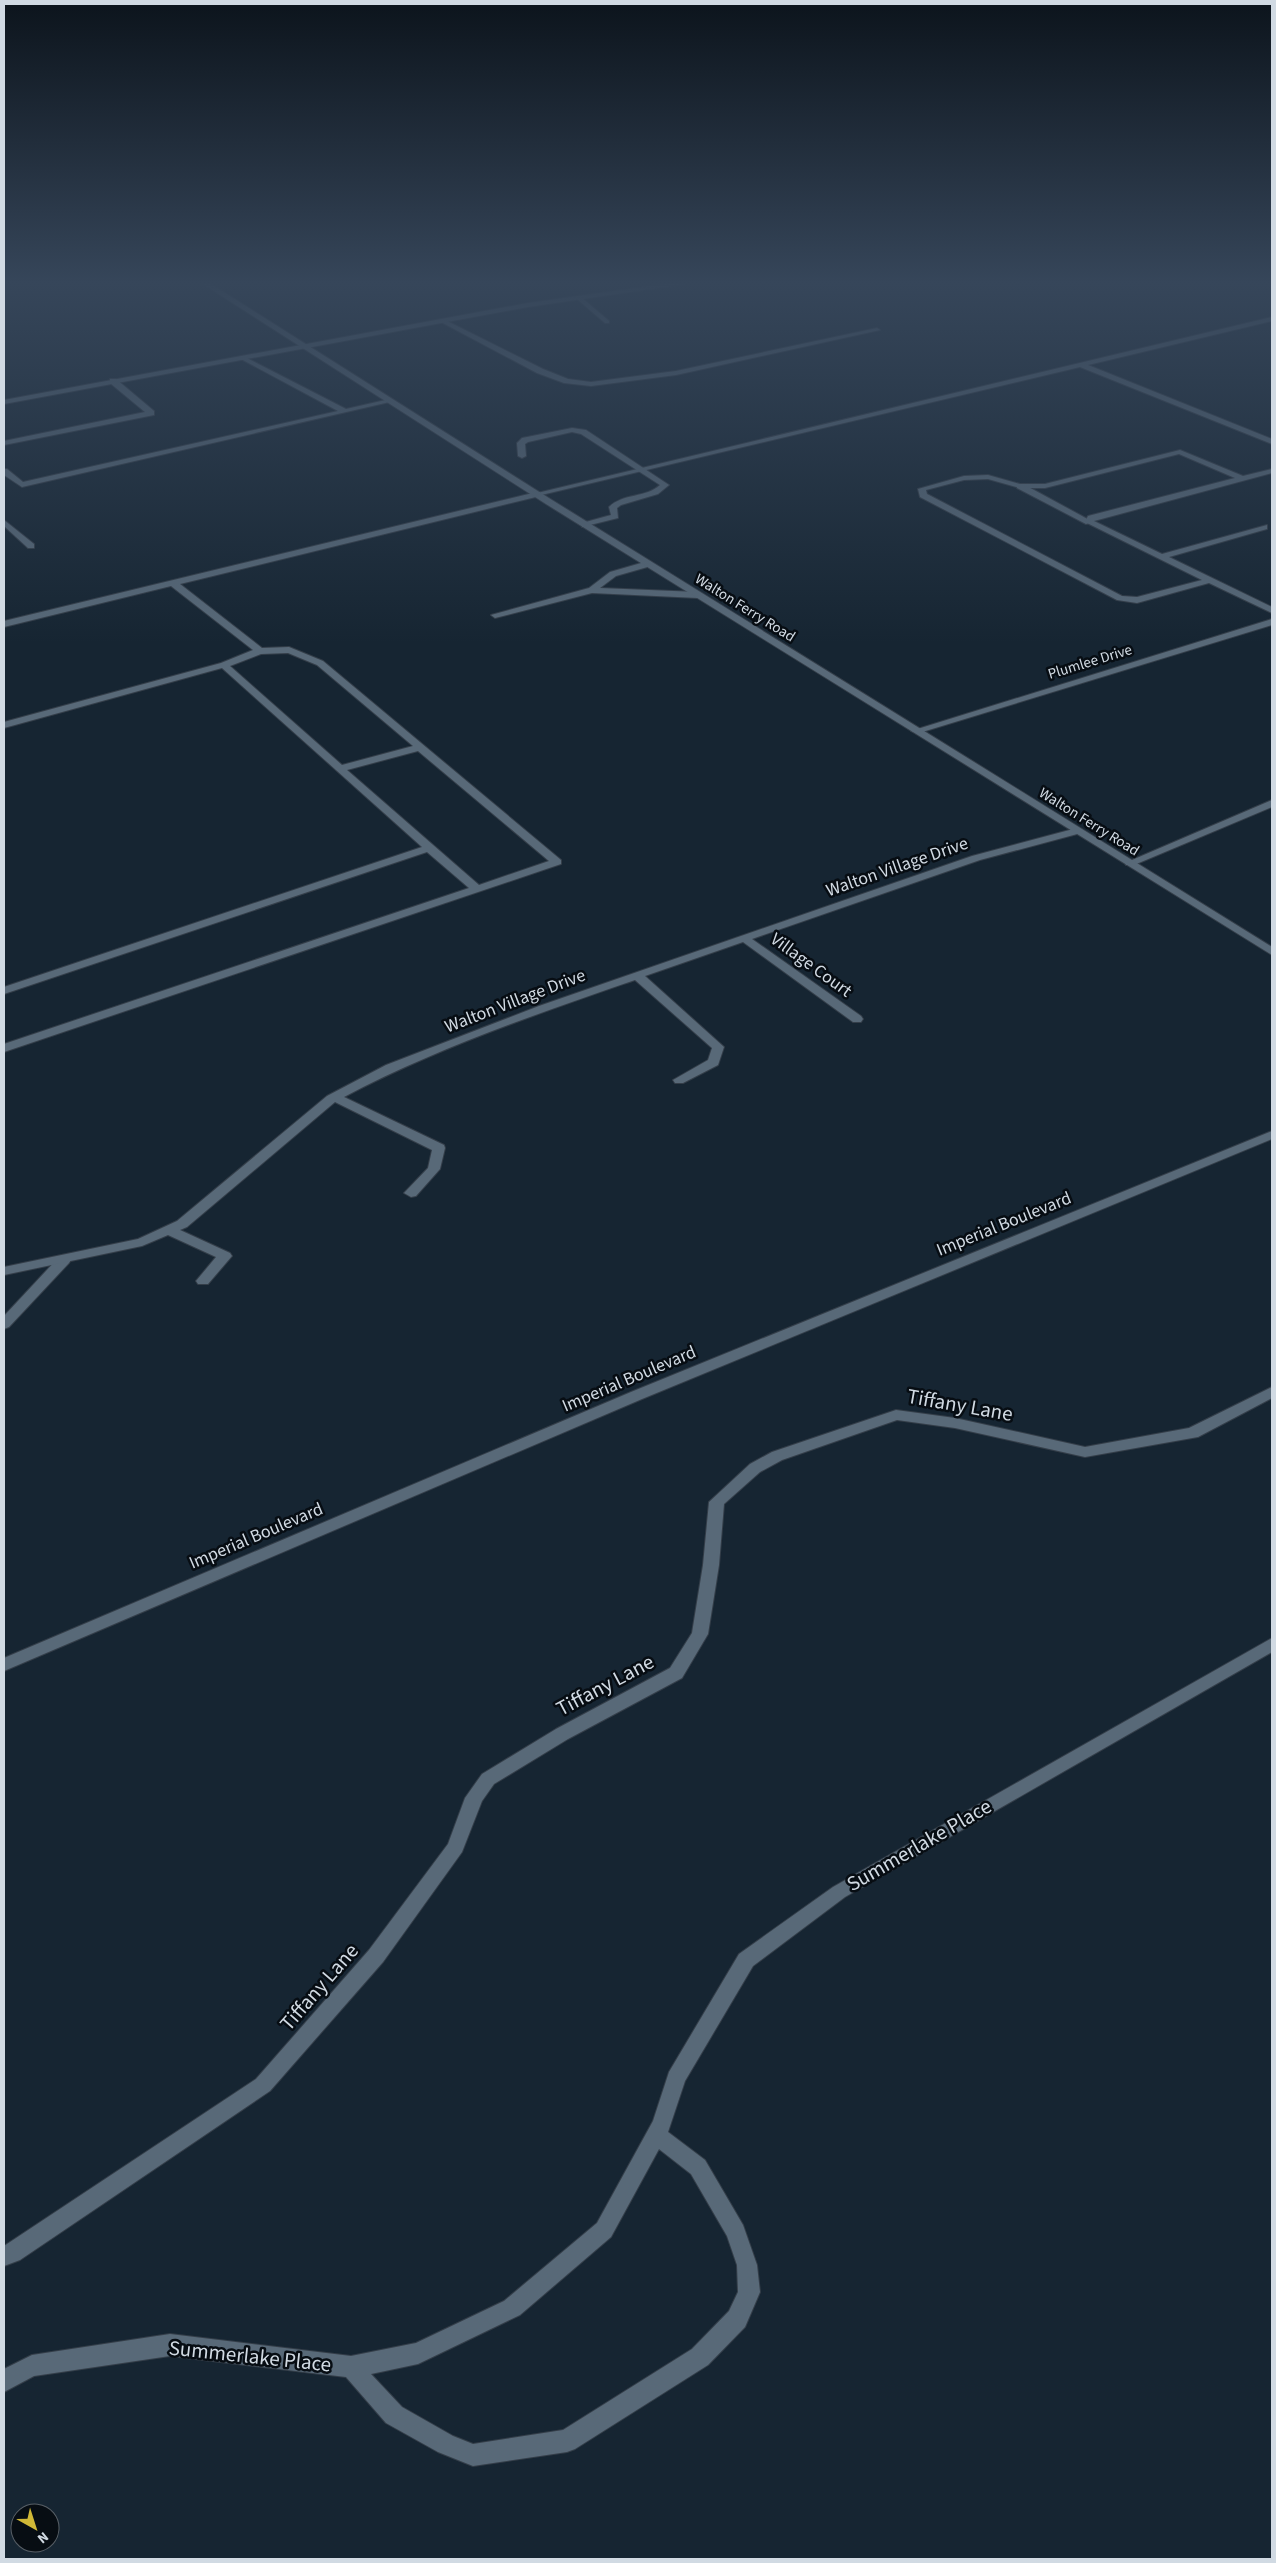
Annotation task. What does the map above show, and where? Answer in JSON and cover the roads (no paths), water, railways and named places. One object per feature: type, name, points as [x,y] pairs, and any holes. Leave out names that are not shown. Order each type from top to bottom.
[{"type":"street","points":[[4,443],[151,413],[140,404]]},
{"type":"street","points":[[331,404],[345,411]]},
{"type":"street","points":[[4,471],[22,485],[378,404]]},
{"type":"street","name":"Walton Ferry Road","points":[[394,404],[585,525],[1272,952]]},
{"type":"street","points":[[4,624],[914,404]]},
{"type":"street","points":[[1177,404],[1272,442]]},
{"type":"street","points":[[522,456],[521,443],[525,440],[572,430],[583,432],[665,485],[664,487],[618,502],[613,507],[615,516],[585,525]]},
{"type":"street","points":[[1020,486],[1045,486],[1180,452],[1243,479]]},
{"type":"street","points":[[1089,522],[1091,518],[1272,471]]},
{"type":"street","points":[[1210,580],[1137,600],[1120,598],[923,495],[922,489],[964,478],[978,477],[988,477],[1020,486],[1089,522],[1161,557],[1210,580],[1272,610]]},
{"type":"street","points":[[4,522],[31,546]]},
{"type":"street","points":[[1161,557],[1264,527]]},
{"type":"street","points":[[592,590],[613,574],[648,564]]},
{"type":"street","points":[[495,615],[592,590],[698,595]]},
{"type":"street","name":"Plumlee Drive","points":[[916,730],[1272,622]]},
{"type":"street","points":[[4,1048],[557,862],[320,663],[289,650],[260,651]]},
{"type":"street","points":[[4,725],[224,665]]},
{"type":"street","points":[[342,768],[420,747]]},
{"type":"street","name":"Walton Village Drive","points":[[4,1271],[64,1260],[142,1242],[182,1224],[334,1098],[390,1068],[543,1008],[637,975],[976,858],[1077,830]]},
{"type":"street","points":[[430,848],[477,889]]},
{"type":"street","name":"Village Court","points":[[744,938],[857,1019]]},
{"type":"street","points":[[637,975],[718,1048],[714,1062],[679,1080]]},
{"type":"street","points":[[334,1098],[439,1148],[434,1169],[411,1193]]},
{"type":"street","name":"Imperial Boulevard","points":[[4,1665],[149,1601],[887,1292],[1272,1135]]},
{"type":"street","points":[[168,1230],[225,1256],[202,1281]]},
{"type":"street","points":[[4,1324],[64,1260]]},
{"type":"street","name":"Tiffany Lane","points":[[4,2256],[13,2253],[263,2085],[382,1948],[456,1847],[474,1798],[488,1779],[562,1734],[676,1673],[700,1634],[711,1565],[717,1502],[754,1468],[777,1456],[896,1415],[955,1423],[1085,1452],[1193,1433],[1272,1392]]},
{"type":"street","name":"Summerlake Place","points":[[4,2382],[32,2366],[170,2345],[351,2367],[418,2353],[512,2308],[604,2230],[662,2124],[676,2078],[746,1960],[839,1892],[1272,1644]]},
{"type":"street","name":"Summerlake Place","points":[[351,2367],[394,2415],[446,2444],[473,2455],[567,2440],[700,2357],[737,2319],[749,2292],[747,2265],[736,2232],[698,2167],[656,2135]]},
{"type":"lane","points":[[172,582],[260,651]]},
{"type":"lane","points":[[4,991],[430,848],[224,665],[260,651]]},
{"type":"lane","points":[[1130,863],[1272,803]]}]
